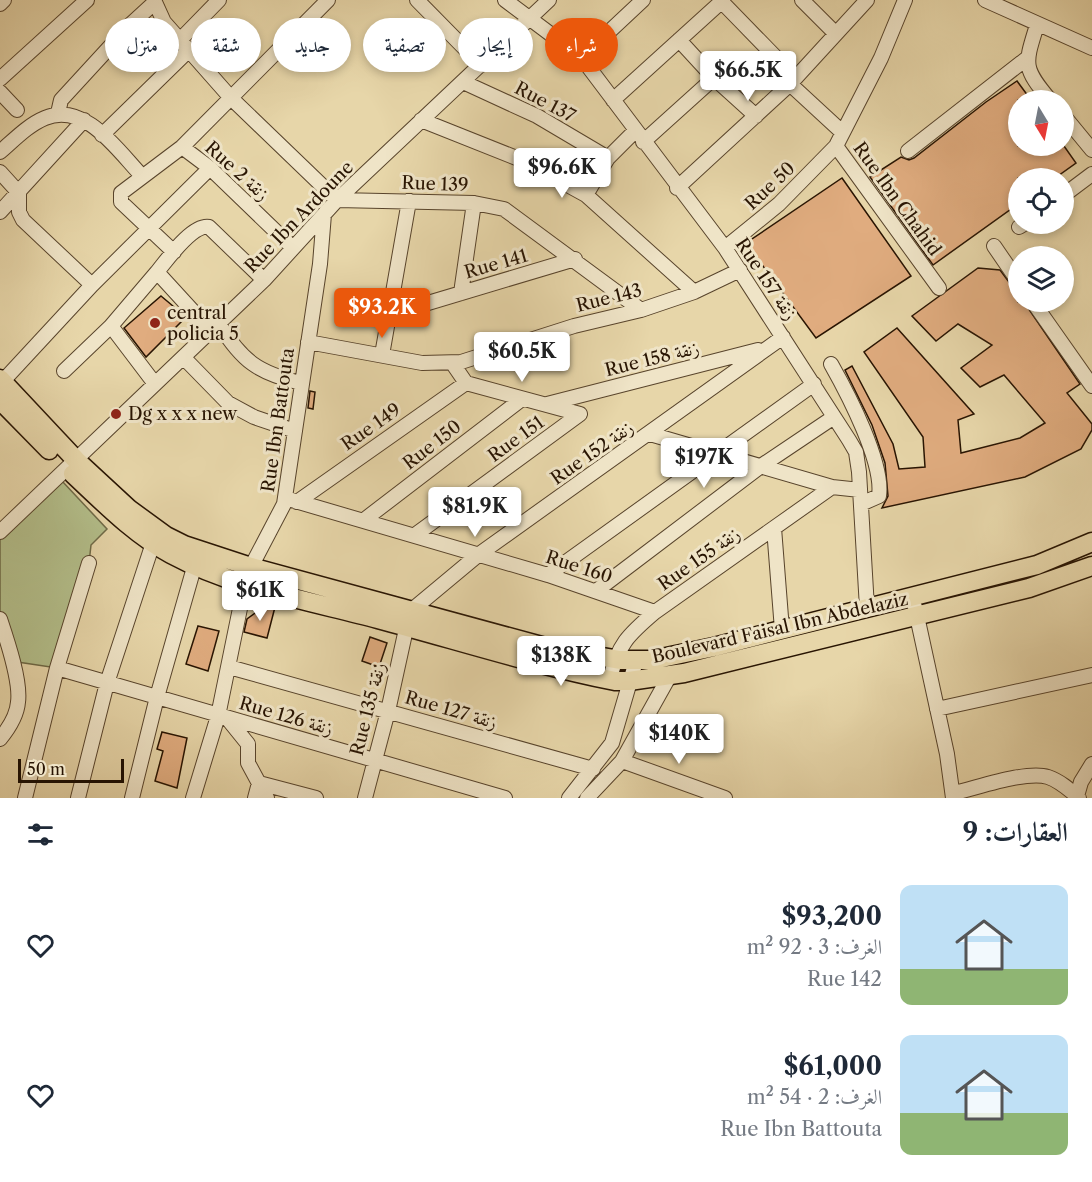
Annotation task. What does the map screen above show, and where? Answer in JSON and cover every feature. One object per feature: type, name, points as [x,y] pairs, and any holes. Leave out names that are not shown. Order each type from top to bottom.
[{"type":"main road","name":"Boulevard Faisal Ibn Abdelaziz","points":[[1,380],[117,516],[153,543],[195,564],[414,609],[563,651],[615,659],[636,661],[672,656],[782,630],[1037,565],[1092,542]]},
{"type":"main road","name":"Boulevard Faisal Ibn Abdelaziz","points":[[0,400],[71,464],[166,536],[248,575],[400,626],[610,680],[629,681],[670,675],[1029,588],[1092,566]]},
{"type":"street","points":[[0,4],[4,0]]},
{"type":"street","points":[[0,79],[87,0]]},
{"type":"street","points":[[102,135],[184,45],[219,0]]},
{"type":"street","points":[[174,252],[148,229],[119,196],[182,147],[328,0]]},
{"type":"street","points":[[417,0],[458,42]]},
{"type":"street","name":"Rue 157 زنقة","points":[[505,0],[526,18]]},
{"type":"street","name":"Rue Ibn Ardoune","points":[[532,18],[549,0]]},
{"type":"street","points":[[618,23],[643,0]]},
{"type":"street","points":[[802,0],[834,33]]},
{"type":"street","points":[[677,188],[793,80],[834,33],[867,0]]},
{"type":"street","name":"Rue Ibn Chahid","points":[[905,0],[881,58],[836,146],[939,288]]},
{"type":"street","points":[[985,0],[1037,26],[1092,48]]},
{"type":"street","points":[[58,114],[60,100],[154,1],[164,21],[231,98],[337,200]]},
{"type":"street","points":[[613,100],[720,1],[842,132]]},
{"type":"street","points":[[1037,26],[1026,60],[1027,67],[1043,90]]},
{"type":"street","points":[[679,40],[714,78],[756,116]]},
{"type":"street","points":[[908,151],[1026,60]]},
{"type":"street","name":"Rue Ibn Ardoune","points":[[0,532],[215,328],[264,280],[337,200],[473,72]]},
{"type":"street","name":"Rue 157 زنقة","points":[[592,72],[677,188],[725,248],[856,452],[861,497],[867,608]]},
{"type":"street","points":[[586,195],[608,158],[714,78]]},
{"type":"street","name":"Rue 137","points":[[463,82],[537,116],[608,158]]},
{"type":"street","points":[[0,92],[17,110]]},
{"type":"street","points":[[0,152],[32,125],[58,114],[84,120],[142,176]]},
{"type":"street","points":[[0,212],[84,120]]},
{"type":"street","points":[[422,120],[525,161],[586,195],[694,292]]},
{"type":"street","points":[[1074,128],[1092,150]]},
{"type":"street","name":"Rue 50","points":[[725,248],[779,204],[836,146]]},
{"type":"street","name":"Rue 2 زنقة","points":[[182,147],[210,168],[293,248]]},
{"type":"street","points":[[1,380],[92,285],[210,168]]},
{"type":"street","points":[[0,172],[19,193],[19,212],[23,220],[92,285]]},
{"type":"street","points":[[1074,188],[1092,174]]},
{"type":"street","name":"Rue 139","points":[[337,200],[474,203],[504,209],[575,259],[641,310]]},
{"type":"street","points":[[382,355],[409,201]]},
{"type":"street","points":[[461,292],[474,203]]},
{"type":"street","name":"Rue Ibn Battouta","points":[[193,798],[223,717],[229,667],[248,575],[280,513],[291,500],[295,431],[320,264],[324,214]]},
{"type":"street","points":[[64,371],[111,326],[174,252],[198,228],[206,226],[264,280]]},
{"type":"street","points":[[994,246],[1008,266]]},
{"type":"street","name":"Rue 141","points":[[391,309],[408,309],[575,259]]},
{"type":"street","name":"Rue 143","points":[[308,342],[422,363],[453,364],[574,326],[641,310],[694,292],[740,270]]},
{"type":"street","points":[[157,272],[215,328],[244,360],[268,374],[301,383]]},
{"type":"street","points":[[1040,312],[1092,386]]},
{"type":"street","points":[[111,326],[155,384]]},
{"type":"street","name":"Rue 152 زنقة","points":[[400,626],[414,609],[478,555],[783,337]]},
{"type":"street","name":"Rue 158 زنقة","points":[[547,404],[766,348]]},
{"type":"street","points":[[184,358],[228,404],[254,417],[295,431]]},
{"type":"street","points":[[650,434],[717,451],[861,497],[879,496],[877,467],[844,386],[831,363]]},
{"type":"street","points":[[453,364],[466,383],[547,404]]},
{"type":"street","name":"Rue 149","points":[[291,500],[466,383]]},
{"type":"street","points":[[548,575],[717,451],[814,384]]},
{"type":"street","name":"Rue 150","points":[[364,520],[522,399]]},
{"type":"street","name":"Rue 151","points":[[415,535],[580,414],[547,404]]},
{"type":"street","points":[[596,591],[761,466],[834,417]]},
{"type":"street","name":"Rue 155 زنقة","points":[[610,680],[618,649],[632,631],[655,612],[832,487]]},
{"type":"street","name":"Rue 160","points":[[291,500],[548,575],[655,612]]},
{"type":"street","points":[[774,528],[782,630]]},
{"type":"street","points":[[78,798],[107,683],[153,543]]},
{"type":"street","points":[[25,798],[57,668],[89,563]]},
{"type":"street","points":[[132,798],[157,697],[195,564]]},
{"type":"street","points":[[915,596],[916,615],[954,796],[1022,778],[1045,776],[1078,797],[1081,782],[1092,764]]},
{"type":"street","points":[[0,619],[18,703],[10,726],[0,740]]},
{"type":"street","name":"Rue 135 زنقة","points":[[365,798],[388,711],[400,626]]},
{"type":"street","points":[[570,798],[615,737],[636,661]]},
{"type":"street","name":"Rue 127 زنقة","points":[[229,667],[593,769]]},
{"type":"street","name":"Rue 126 زنقة","points":[[57,668],[504,798]]},
{"type":"street","points":[[587,798],[622,761],[670,675]]},
{"type":"street","points":[[937,709],[1091,679]]},
{"type":"street","points":[[223,717],[248,744],[247,761],[267,798]]},
{"type":"street","points":[[622,761],[725,798]]},
{"type":"street","points":[[255,798],[259,783]]},
{"type":"street","points":[[259,783],[316,798]]},
{"type":"green space","points":[[62,481],[107,529],[91,545],[89,563],[57,668],[11,661],[0,628],[0,535]]},
{"type":"building","points":[[1017,81],[1024,90],[1008,90],[1008,156],[1071,156],[1076,163],[1069,168],[1008,168],[1008,211],[933,265],[870,177],[901,157],[909,160],[914,158]]},
{"type":"building","points":[[842,178],[911,276],[816,338],[746,243]]},
{"type":"building","points":[[978,268],[1000,270],[1008,281],[1008,312],[1031,312],[1080,384],[1067,393],[1092,424],[1092,430],[1081,449],[1025,477],[882,508],[888,496],[885,463],[872,425],[845,370],[852,366],[893,444],[899,469],[925,467],[923,437],[864,352],[897,328],[974,414],[958,420],[961,453],[1020,438],[1045,423],[1004,375],[980,387],[961,368],[992,345],[958,324],[936,341],[912,316]]},
{"type":"building","name":"central policia 5","points":[[161,296],[186,317],[146,357],[124,328]]},
{"type":"building","points":[[310,391],[315,392],[313,409],[308,408]]},
{"type":"building","points":[[266,605],[275,607],[267,638],[244,632],[247,619]]},
{"type":"building","points":[[198,626],[219,631],[208,671],[186,664]]},
{"type":"building","points":[[370,637],[387,643],[379,667],[362,661]]},
{"type":"building","points":[[162,732],[187,738],[177,788],[155,781],[163,751],[157,749]]},
{"type":"place","name":"central policia 5","points":[[155,323]]},
{"type":"place","name":"Dg x x x new","points":[[116,414]]}]
